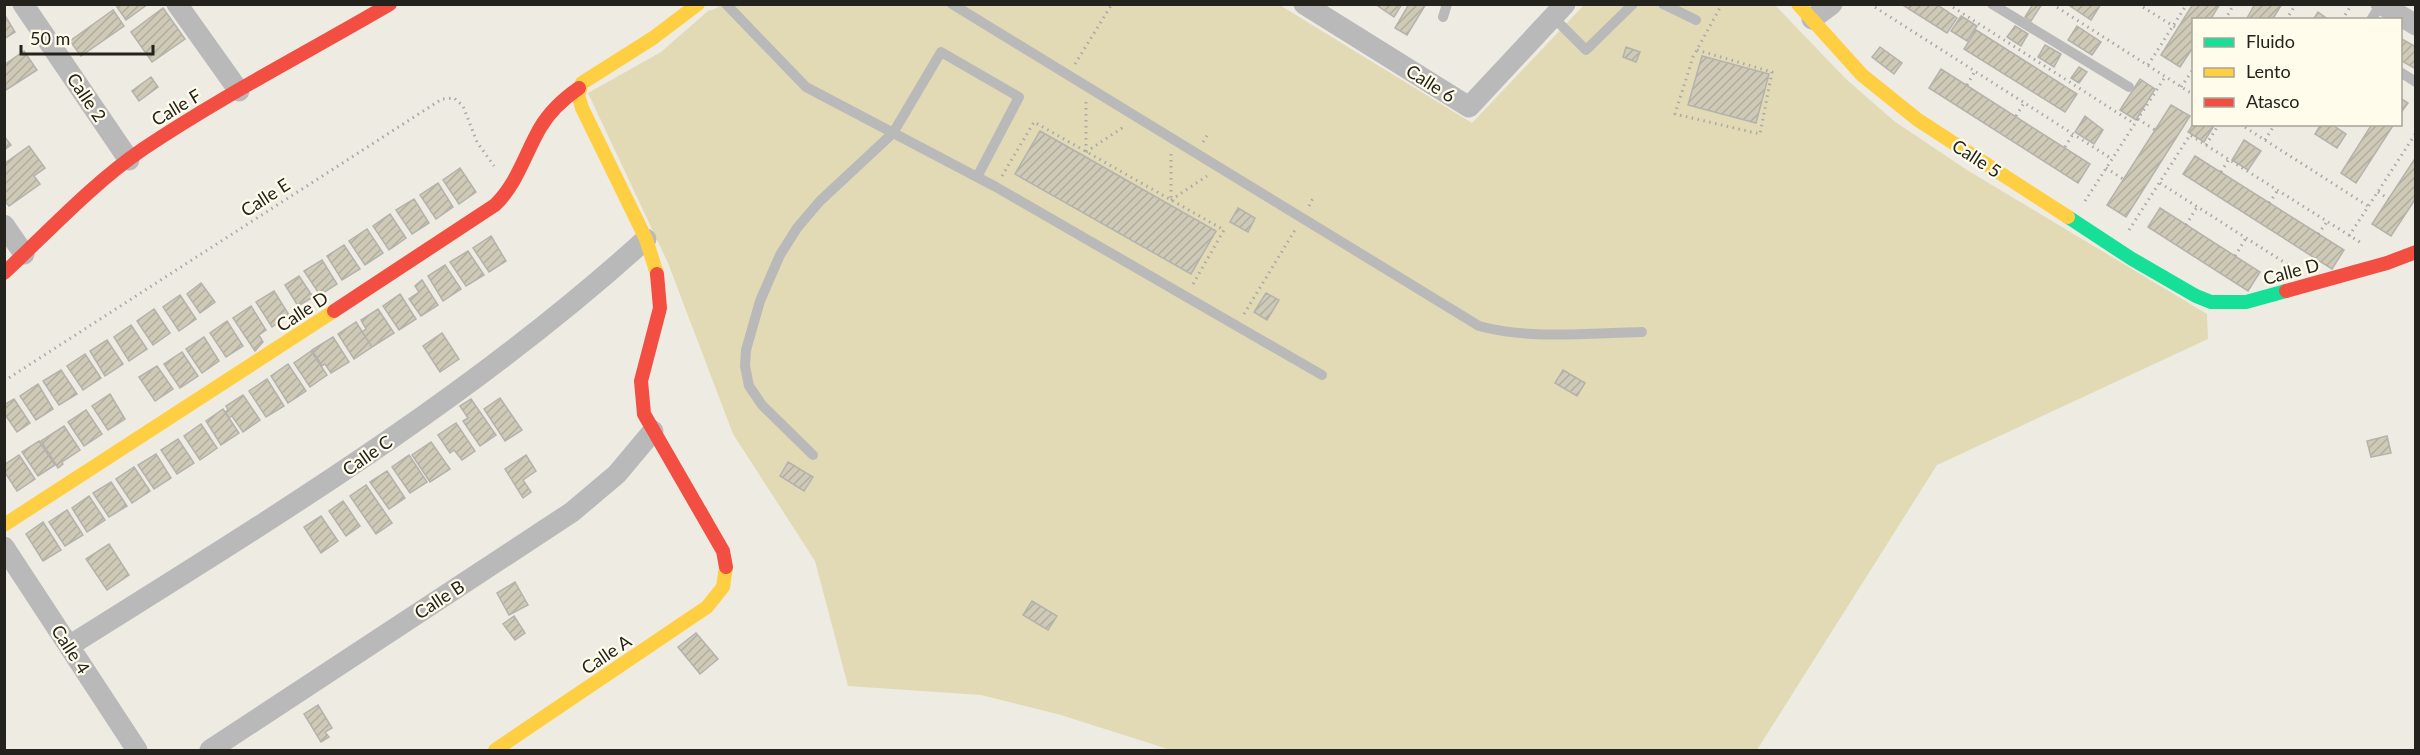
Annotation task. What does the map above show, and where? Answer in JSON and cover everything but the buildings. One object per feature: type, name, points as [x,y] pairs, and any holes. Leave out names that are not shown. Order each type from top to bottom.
[{"type":"street","name":"Calle 2","points":[[23,4],[129,160]]},
{"type":"street","points":[[177,4],[239,91]]},
{"type":"street","name":"Calle F","points":[[4,273],[95,187],[142,150],[390,4]]},
{"type":"street","name":"Calle D","points":[[4,525],[478,218],[499,201],[512,183],[542,123],[560,102],[589,78],[653,38],[698,4]]},
{"type":"street","name":"Calle 6","points":[[1304,4],[1469,107],[1559,11]]},
{"type":"street","points":[[1805,12],[1832,4]]},
{"type":"street","points":[[2381,4],[2415,25]]},
{"type":"street","name":"Calle 5","points":[[1805,12],[1862,75],[1918,120],[2176,286]]},
{"type":"street","points":[[579,88],[582,108],[646,239],[656,268],[660,308],[641,381],[644,414],[653,431]]},
{"type":"street","points":[[4,225],[24,254]]},
{"type":"street","name":"Calle C","points":[[69,646],[296,504],[414,422],[535,333],[646,239]]},
{"type":"street","name":"Calle D","points":[[2176,286],[2204,299],[2226,303],[2246,302],[2390,262],[2415,252]]},
{"type":"street","name":"Calle A","points":[[495,750],[699,613],[712,603],[722,590],[727,578],[727,564],[723,551],[653,431]]},
{"type":"street","name":"Calle B","points":[[210,750],[572,512],[617,474],[653,431]]},
{"type":"street","name":"Calle 4","points":[[4,547],[11,573],[69,646],[137,750]]},
{"type":"lane","points":[[726,4],[806,87],[996,187],[1322,375]]},
{"type":"lane","points":[[952,4],[1479,326],[1524,334],[1642,333]]},
{"type":"lane","points":[[1443,17],[1447,4]]},
{"type":"lane","points":[[1559,11],[1586,50],[1633,4]]},
{"type":"lane","points":[[1663,4],[1696,20]]},
{"type":"lane","points":[[1992,4],[2129,87]]},
{"type":"lane","points":[[2372,18],[2381,4]]},
{"type":"lane","points":[[813,455],[762,405],[749,386],[745,366],[750,331],[780,255],[820,201],[893,133],[942,52],[1019,97],[977,177]]},
{"type":"lane","points":[[2402,73],[2415,82]]},
{"type":"path","points":[[1068,75],[1112,4]]},
{"type":"path","points":[[1697,50],[1772,72],[1760,134],[1675,114],[1697,50],[1722,4]]},
{"type":"path","points":[[1870,4],[2112,159]]},
{"type":"path","points":[[1948,4],[2135,124]]},
{"type":"path","points":[[2052,4],[2192,94]]},
{"type":"path","points":[[2061,10],[2065,4]]},
{"type":"path","points":[[2139,4],[2178,29]]},
{"type":"path","points":[[2148,65],[2187,4]]},
{"type":"path","points":[[2225,18],[2234,4]]},
{"type":"path","points":[[2248,4],[2253,8]]},
{"type":"path","points":[[2287,18],[2296,4]]},
{"type":"path","points":[[2343,18],[2352,4]]},
{"type":"path","points":[[2002,46],[2005,41]]},
{"type":"path","points":[[2181,87],[2192,70]]},
{"type":"path","points":[[1967,85],[1975,71]]},
{"type":"path","points":[[2051,77],[2054,72]]},
{"type":"path","points":[[2073,220],[2165,77]]},
{"type":"path","points":[[1086,96],[1086,152]]},
{"type":"path","name":"Calle E","points":[[4,381],[442,99],[454,98],[463,106],[484,154],[512,183]]},
{"type":"path","points":[[2016,116],[2024,102]]},
{"type":"path","points":[[2138,119],[2155,130]]},
{"type":"path","points":[[996,187],[1034,122],[1224,230],[1186,296]]},
{"type":"path","points":[[1086,152],[1129,123]]},
{"type":"path","points":[[2206,145],[2218,126]]},
{"type":"path","points":[[2243,126],[2368,206]]},
{"type":"path","points":[[2265,140],[2274,126]]},
{"type":"path","points":[[2349,236],[2415,133]]},
{"type":"path","points":[[2065,147],[2073,134]]},
{"type":"path","points":[[2117,249],[2190,135],[2390,262]]},
{"type":"path","points":[[2409,143],[2415,147]]},
{"type":"path","points":[[1171,149],[1171,200]]},
{"type":"path","points":[[2221,172],[2229,159]]},
{"type":"path","points":[[2106,168],[2123,179]]},
{"type":"path","points":[[1171,200],[1210,174]]},
{"type":"path","points":[[2160,183],[2317,283]]},
{"type":"path","points":[[2269,203],[2278,190]]},
{"type":"path","points":[[2378,192],[2389,198]]},
{"type":"path","points":[[1237,326],[1313,198]]},
{"type":"path","points":[[2186,225],[2197,207]]},
{"type":"path","points":[[2319,234],[2327,222]]},
{"type":"path","points":[[2235,256],[2246,238]]},
{"type":"shaded area","points":[[1278,4],[1472,123],[1584,5],[1775,5],[1845,78],[1894,121],[1967,170],[2207,314],[2208,339],[1937,465],[1757,750],[1171,750],[1061,715],[981,695],[848,686],[815,561],[733,434],[668,263],[588,93],[661,52],[708,11],[720,5]]},
{"type":"traffic: fast","points":[[2068,217],[2132,259],[2196,296],[2211,302],[2246,302],[2286,291]]},
{"type":"traffic: slow","points":[[657,274],[646,239],[582,108],[578,95],[582,83],[653,38],[698,4]]},
{"type":"traffic: slow","points":[[1798,4],[1862,75],[1918,120],[2068,217]]},
{"type":"traffic: slow","points":[[4,525],[334,311]]},
{"type":"traffic: slow","points":[[495,750],[707,607],[723,587],[726,567]]},
{"type":"traffic: jam","points":[[4,273],[88,193],[143,149],[234,92],[390,4]]},
{"type":"traffic: jam","points":[[334,311],[495,205],[515,178],[544,122],[557,106],[579,88]]},
{"type":"traffic: jam","points":[[2286,291],[2387,263],[2416,252]]},
{"type":"traffic: jam","points":[[657,274],[660,308],[641,381],[644,414],[723,551],[726,567]]}]
